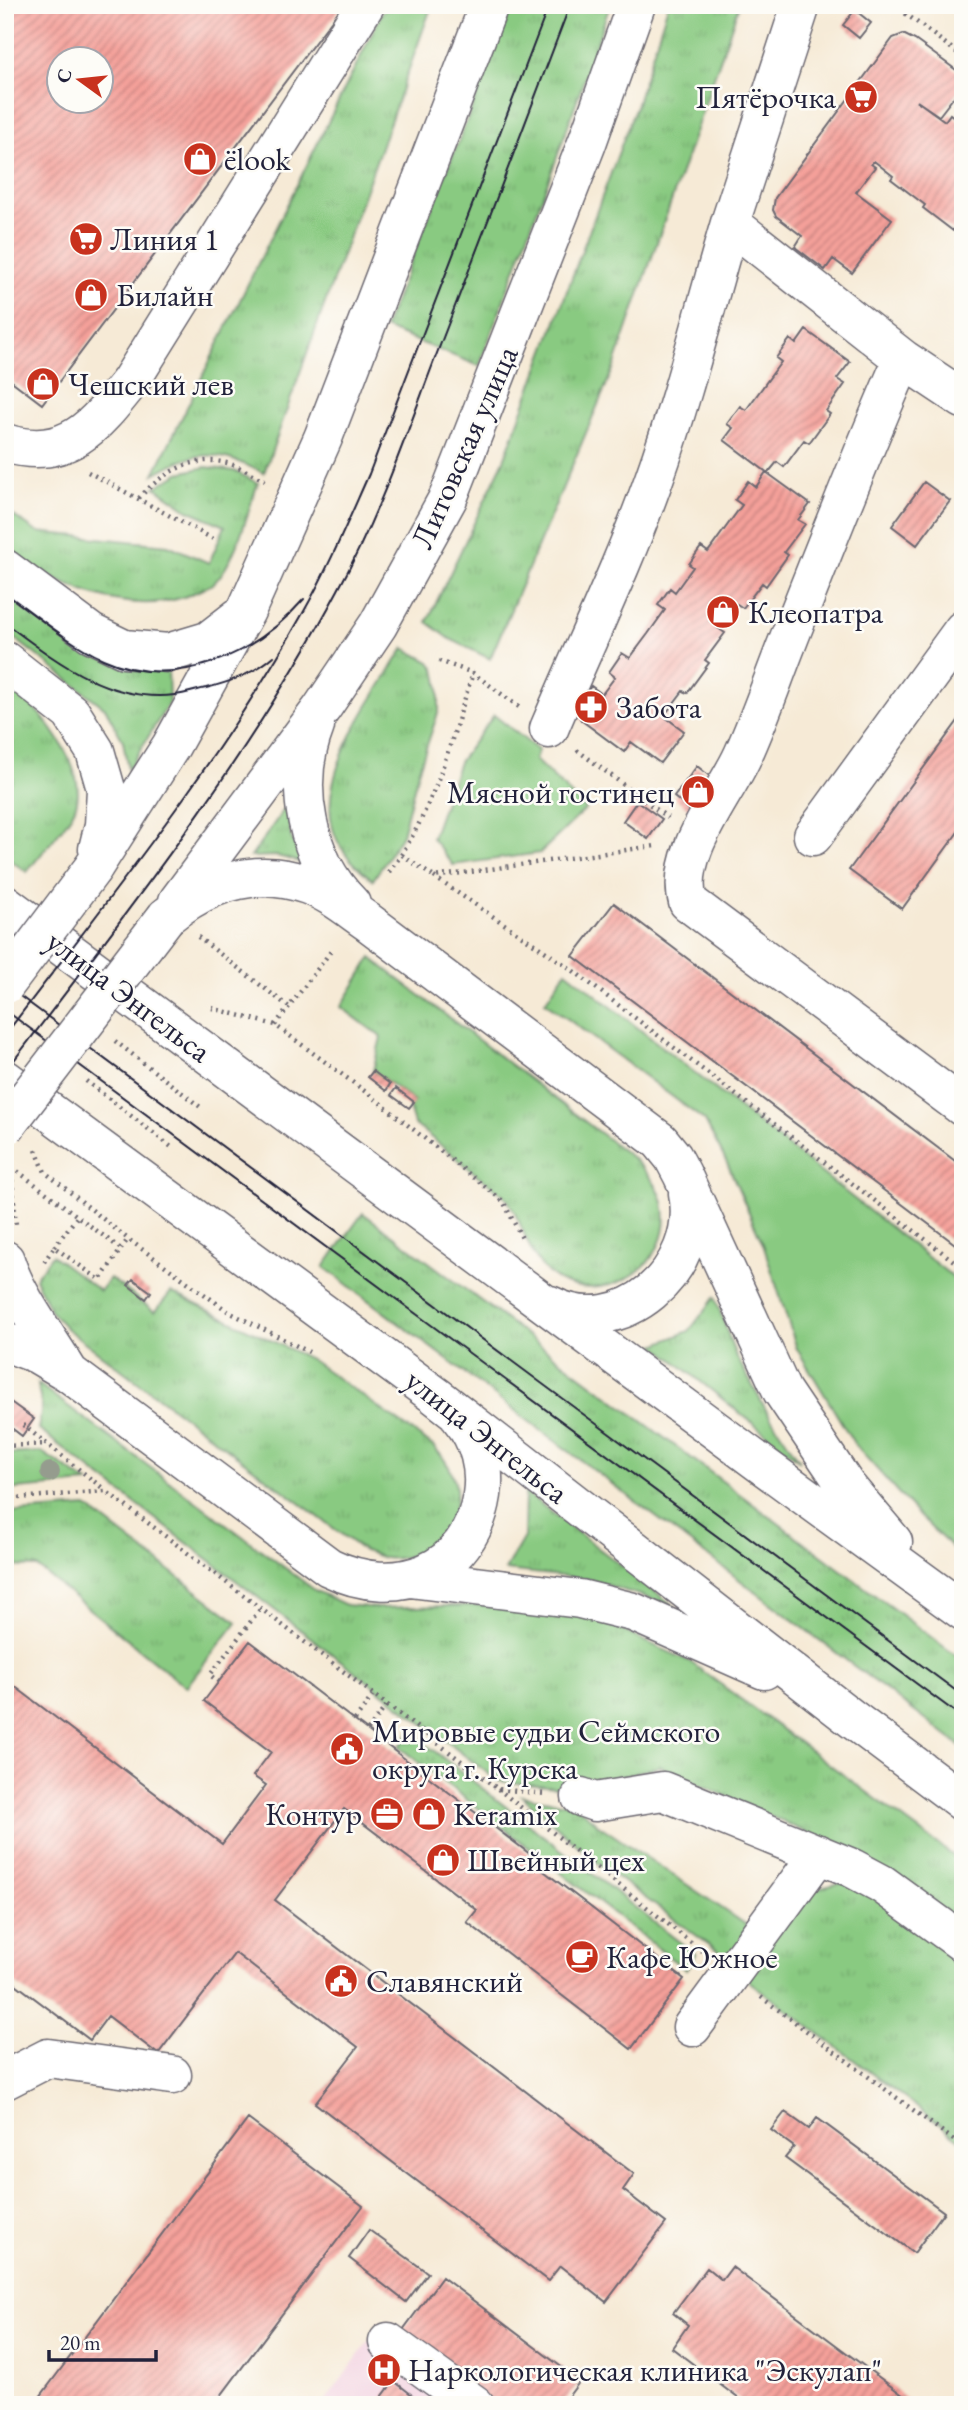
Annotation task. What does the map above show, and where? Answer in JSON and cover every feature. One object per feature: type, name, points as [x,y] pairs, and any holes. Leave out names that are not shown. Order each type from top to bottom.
[{"type":"main road","points":[[5,443],[29,449],[61,445],[79,437],[112,405],[130,382],[365,5]]},
{"type":"main road","points":[[5,985],[93,868],[171,746],[246,611],[323,438],[489,5]]},
{"type":"main road","name":"Литовская улица","points":[[20,1138],[179,924],[378,625],[448,498],[587,143],[636,5]]},
{"type":"main road","points":[[549,729],[630,542],[654,479],[677,411],[730,223],[802,5]]},
{"type":"main road","points":[[730,223],[903,359],[963,399]]},
{"type":"main road","points":[[903,359],[873,427],[742,756],[696,840],[685,892],[688,902],[963,1107]]},
{"type":"main road","points":[[5,569],[91,633],[124,649],[168,653],[208,641],[246,611]]},
{"type":"main road","points":[[813,836],[963,631]]},
{"type":"main road","points":[[5,661],[71,713],[96,751],[106,789],[104,825],[93,868]]},
{"type":"main road","points":[[322,708],[310,739],[304,772],[305,805],[312,837],[324,868],[343,897],[368,922]]},
{"type":"main road","points":[[179,924],[186,900],[208,888],[233,880],[258,877],[284,879],[308,885],[332,897],[368,922],[660,1141],[682,1174],[782,1391],[846,1486],[931,1587]]},
{"type":"main road","name":"улица Энгельса","points":[[5,904],[963,1611]]},
{"type":"main road","name":"улица Энгельса","points":[[5,1079],[453,1409],[963,1802]]},
{"type":"main road","points":[[536,1298],[555,1308],[597,1314],[627,1306],[654,1291],[680,1258],[688,1238],[689,1196],[682,1174]]},
{"type":"main road","points":[[22,1253],[22,1296],[69,1373]]},
{"type":"main road","points":[[5,1342],[37,1354],[69,1373],[329,1567],[348,1576],[369,1581],[390,1582],[430,1571],[447,1559],[462,1543],[473,1525],[480,1507],[482,1464],[466,1425],[453,1409]]},
{"type":"main road","points":[[411,1578],[580,1599],[633,1612],[764,1669],[851,1718]]},
{"type":"main road","points":[[581,1797],[595,1802],[663,1791],[819,1854],[882,1884],[963,1943]]},
{"type":"main road","points":[[692,2026],[819,1854]]},
{"type":"main road","points":[[5,2080],[48,2058],[172,2075]]},
{"type":"main road","points":[[388,2342],[475,2405]]},
{"type":"path","points":[[894,5],[963,57]]},
{"type":"path","points":[[139,498],[155,480],[179,466],[205,461],[233,464],[267,481]]},
{"type":"path","points":[[79,467],[217,541]]},
{"type":"path","points":[[389,872],[402,855],[432,797],[473,673]]},
{"type":"path","points":[[434,877],[696,840]]},
{"type":"path","points":[[402,855],[567,966],[963,1268]]},
{"type":"path","points":[[179,924],[289,1007]]},
{"type":"path","points":[[331,951],[275,1025],[374,1098],[503,1201],[525,1243]]},
{"type":"path","points":[[111,1037],[203,1109]]},
{"type":"path","points":[[80,1076],[174,1149]]},
{"type":"path","points":[[20,1138],[45,1172],[128,1239],[229,1312],[313,1354]]},
{"type":"path","points":[[77,1217],[54,1247],[22,1253],[11,1166],[121,1249]]},
{"type":"path","points":[[54,1247],[100,1280],[128,1239]]},
{"type":"path","points":[[23,1425],[498,1789],[731,1974],[963,2147]]},
{"type":"path","points":[[5,1446],[47,1444]]},
{"type":"path","points":[[5,1499],[106,1491]]},
{"type":"path","points":[[219,1682],[210,1675],[261,1608]]},
{"type":"path","points":[[355,1720],[374,1694]]},
{"type":"path","points":[[368,1730],[387,1705]]},
{"type":"path","points":[[498,1789],[581,1797]]},
{"type":"shaded area","name":"Наркологическая клиника \"Эскулап\"","points":[[373,2335],[466,2405],[323,2405]]},
{"type":"green space","points":[[386,5],[432,5],[264,473],[233,460],[197,456],[154,474]]},
{"type":"green space","points":[[513,5],[610,5],[556,160],[479,366],[384,328]]},
{"type":"green space","points":[[668,5],[739,5],[614,367],[490,659],[450,639],[427,622],[504,460],[637,103]]},
{"type":"green space","points":[[206,467],[234,471],[258,483],[241,535],[223,572],[215,582],[196,592],[172,600],[147,603],[96,596],[48,575],[5,548],[5,510],[37,532],[168,545],[209,563],[225,526],[188,510],[155,487],[179,473]]},
{"type":"green space","points":[[5,587],[168,667],[169,703],[128,770],[123,741],[105,708],[5,631]]},
{"type":"green space","points":[[404,648],[430,662],[435,669],[439,710],[418,772],[402,835],[373,880],[351,860],[338,842],[330,812],[332,788],[350,738]]},
{"type":"green space","points":[[5,687],[32,706],[50,727],[68,755],[77,785],[73,812],[27,872],[5,857]]},
{"type":"green space","points":[[494,715],[538,750],[535,760],[586,809],[540,853],[453,865],[432,838],[459,762]]},
{"type":"green space","points":[[287,805],[291,837],[304,863],[277,856],[251,857]]},
{"type":"green space","points":[[371,958],[634,1159],[647,1174],[661,1196],[664,1224],[660,1243],[650,1259],[636,1273],[619,1282],[600,1287],[580,1287],[560,1281],[549,1274],[534,1255],[513,1208],[504,1195],[414,1124],[409,1108],[414,1101],[373,1071],[381,1037],[341,1007]]},
{"type":"green space","points":[[566,971],[963,1285],[963,1558],[920,1517],[855,1445],[797,1349],[763,1244],[705,1121],[545,1002]]},
{"type":"green space","points":[[363,1213],[963,1661],[963,1748],[324,1267]]},
{"type":"green space","points":[[52,1255],[100,1291],[110,1278],[155,1312],[171,1292],[310,1359],[433,1446],[440,1454],[455,1482],[456,1497],[447,1525],[427,1547],[414,1554],[385,1558],[364,1551],[67,1329],[51,1312],[35,1278]]},
{"type":"green space","points":[[715,1297],[735,1354],[770,1417],[800,1461],[655,1345],[689,1331]]},
{"type":"green space","points":[[37,1383],[316,1591],[346,1605],[379,1608],[482,1605],[590,1616],[689,1661],[963,1863],[963,1925],[827,1842],[660,1766],[575,1789],[498,1781],[38,1429],[42,1407]]},
{"type":"green space","points":[[42,1452],[88,1483],[5,1490],[5,1454]]},
{"type":"green space","points":[[525,1492],[674,1606],[588,1579],[505,1570],[524,1537]]},
{"type":"green space","points":[[87,1507],[237,1622],[186,1687],[37,1567],[5,1566],[5,1513]]},
{"type":"green space","points":[[410,1732],[695,1954],[686,1970],[399,1747]]},
{"type":"green space","points":[[522,1796],[577,1806],[597,1824],[754,1930],[730,1960],[600,1865]]},
{"type":"green space","points":[[840,1883],[861,1884],[963,1952],[963,2142],[742,1976],[799,1901],[817,1889]]},
{"type":"building","name":"Линия 1","points":[[5,5],[343,5],[42,404],[5,376]]},
{"type":"building","points":[[855,10],[871,23],[859,38],[843,25]]},
{"type":"building","points":[[903,34],[963,75],[963,85],[939,116],[917,101],[945,121],[950,114],[963,124],[963,233],[955,227],[953,231],[923,208],[925,205],[891,179],[893,176],[874,161],[871,164],[875,167],[856,192],[892,219],[852,273],[833,259],[825,270],[795,247],[802,236],[776,216],[773,210],[775,198],[893,38]]},
{"type":"building","points":[[806,330],[850,362],[837,379],[845,384],[826,411],[830,414],[809,443],[804,440],[784,467],[777,462],[768,473],[724,440],[733,428],[727,424],[740,406],[746,410],[781,362],[776,358],[790,339],[796,344]]},
{"type":"building","points":[[766,472],[810,504],[798,520],[805,524],[784,552],[788,555],[766,586],[762,583],[743,608],[737,604],[718,628],[725,633],[705,660],[709,663],[687,693],[683,691],[664,716],[684,731],[660,763],[631,742],[624,752],[581,720],[577,711],[579,703],[591,686],[602,694],[615,677],[609,672],[622,653],[630,658],[665,610],[658,605],[670,588],[675,592],[693,567],[689,564],[701,547],[708,552],[742,505],[735,500],[748,481],[756,487]]},
{"type":"building","points":[[924,482],[950,501],[917,545],[892,526]]},
{"type":"building","points":[[963,714],[963,825],[902,909],[849,870]]},
{"type":"building","points":[[697,766],[717,782],[694,813],[674,797]]},
{"type":"building","points":[[637,801],[662,819],[648,839],[623,821]]},
{"type":"building","points":[[614,903],[963,1167],[963,1250],[573,956]]},
{"type":"building","points":[[373,1071],[390,1084],[386,1091],[368,1077]]},
{"type":"building","points":[[396,1088],[414,1102],[409,1108],[391,1095]]},
{"type":"building","points":[[133,1279],[151,1292],[146,1299],[128,1285]]},
{"type":"building","points":[[5,1398],[34,1419],[22,1436],[5,1423]]},
{"type":"building","points":[[250,1641],[539,1861],[536,1865],[684,1979],[631,2049],[467,1922],[477,1910],[344,1809],[275,1900],[634,2174],[623,2190],[666,2223],[606,2302],[560,2266],[548,2281],[315,2103],[358,2047],[235,1953],[158,2054],[108,2016],[90,2040],[9,1979],[5,1985],[5,1679],[222,1844],[266,1785],[253,1776],[271,1752],[204,1701]]},
{"type":"building","points":[[785,2112],[809,2129],[817,2118],[944,2212],[914,2253],[785,2158],[794,2147],[771,2130]]},
{"type":"building","points":[[248,2119],[363,2206],[214,2405],[34,2405]]},
{"type":"building","points":[[369,2230],[428,2273],[406,2302],[349,2258]]},
{"type":"building","points":[[732,2267],[916,2405],[747,2405],[672,2348],[688,2325],[673,2313],[707,2268],[722,2280]]},
{"type":"building","points":[[442,2277],[580,2381],[562,2405],[494,2405],[400,2334]]},
{"type":"building","points":[[394,2381],[425,2405],[376,2405]]},
{"type":"tram line","points":[[5,1035],[199,777],[270,669],[312,596],[369,474],[549,5]]},
{"type":"tram line","points":[[5,1072],[138,897],[224,777],[302,654],[338,590],[393,470],[570,5]]},
{"type":"tram line","points":[[5,593],[65,637],[103,659],[131,668],[158,671],[186,669],[213,662],[238,651],[262,637],[304,599]]},
{"type":"tram line","points":[[5,623],[84,676],[105,686],[151,696],[179,694],[224,683],[251,672],[274,656]]},
{"type":"tram line","points":[[5,985],[963,1696]]},
{"type":"tram line","points":[[5,1010],[963,1718]]},
{"type":"place","name":"Пятёрочка","points":[[861,97]]},
{"type":"place","name":"ёlook","points":[[200,159]]},
{"type":"place","name":"Линия 1","points":[[86,239]]},
{"type":"place","name":"Билайн","points":[[91,295]]},
{"type":"place","name":"Чешский лев","points":[[43,384]]},
{"type":"place","name":"Клеопатра","points":[[723,612]]},
{"type":"place","name":"Забота","points":[[591,707]]},
{"type":"place","name":"Мясной гостинец","points":[[698,792]]},
{"type":"place","name":"Мировые судьи Сеймского округа г. Курска","points":[[347,1749]]},
{"type":"place","name":"Контур","points":[[387,1814]]},
{"type":"place","name":"Keramix","points":[[429,1814]]},
{"type":"place","name":"Швейный цех","points":[[443,1860]]},
{"type":"place","name":"Кафе Южное","points":[[582,1957]]},
{"type":"place","name":"Славянский","points":[[341,1981]]},
{"type":"place","name":"Наркологическая клиника \"Эскулап\"","points":[[384,2370]]}]
